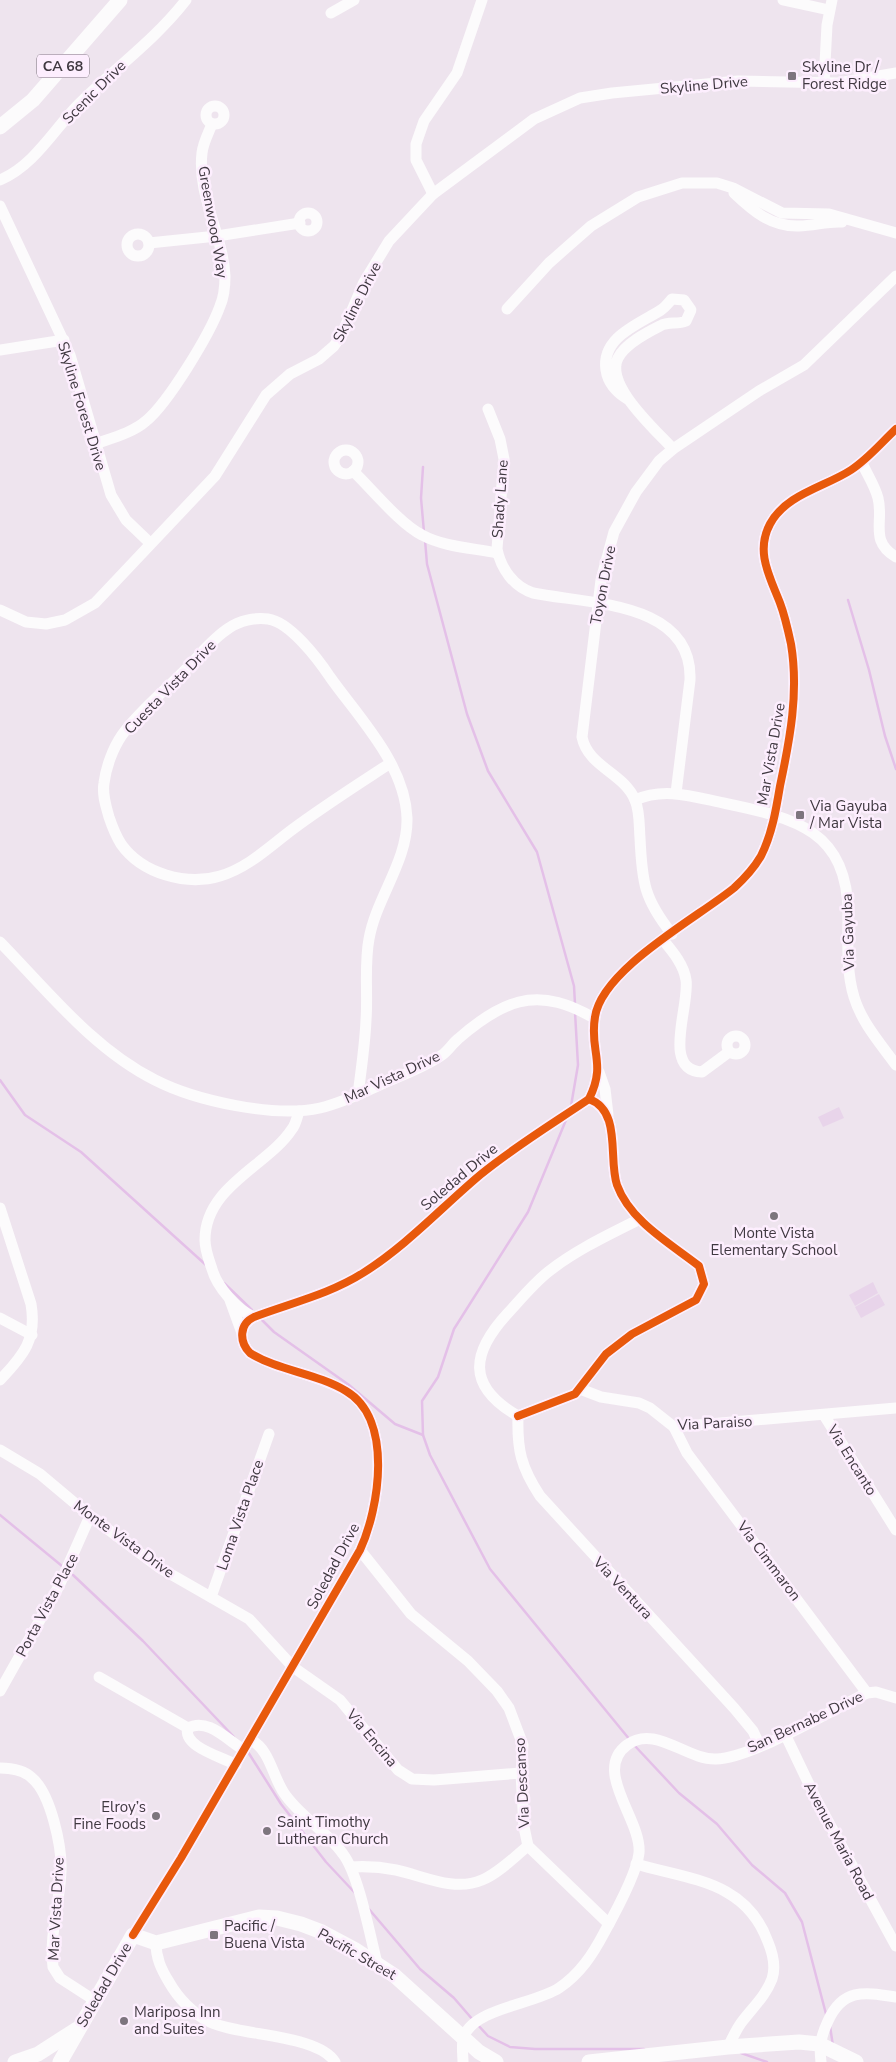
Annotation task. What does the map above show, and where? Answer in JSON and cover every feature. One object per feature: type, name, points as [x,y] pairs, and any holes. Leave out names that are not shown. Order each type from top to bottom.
[{"type":"main road","name":"CA 68","points":[[0,127],[33,100],[120,0]]},
{"type":"main road","name":"Pacific Street","points":[[156,1943],[236,1921],[268,1916],[289,1920],[322,1932],[377,1964],[406,1984],[463,2038],[496,2062]]},
{"type":"main road","points":[[133,1935],[156,1943]]},
{"type":"main road","name":"Soledad Drive","points":[[60,2062],[133,1935]]},
{"type":"main road","points":[[15,2062],[38,2054],[79,2028]]},
{"type":"main road","points":[[588,2062],[778,2042],[819,2044],[856,2062]]},
{"type":"street","name":"Scenic Drive","points":[[0,180],[37,153],[77,106],[155,34],[186,0]]},
{"type":"street","points":[[331,13],[354,0]]},
{"type":"street","points":[[433,194],[416,160],[416,144],[424,121],[457,73],[482,0]]},
{"type":"street","points":[[783,0],[831,5],[824,83]]},
{"type":"street","name":"Skyline Drive","points":[[0,610],[36,624],[66,620],[94,603],[214,476],[266,395],[290,374],[319,359],[334,346],[342,334],[364,282],[389,241],[433,194],[534,119],[580,98],[612,92],[738,80],[824,83],[860,80],[896,73]]},
{"type":"street","name":"Greenwood Way","points":[[95,444],[130,432],[156,411],[173,389],[221,305],[224,286],[223,264],[201,163],[204,142],[212,124]]},
{"type":"street","points":[[507,309],[571,242],[629,201],[652,191],[682,183],[704,182],[724,185],[782,213],[829,214],[856,224],[896,233]]},
{"type":"street","name":"Skyline Forest Drive","points":[[0,206],[64,340],[76,374],[105,481],[126,520],[150,543]]},
{"type":"street","points":[[149,243],[217,236],[300,223]]},
{"type":"street","name":"Toyon Drive","points":[[635,800],[618,778],[590,756],[584,744],[583,720],[601,580],[614,532],[641,486],[659,462],[673,449],[758,391],[804,365],[896,276]]},
{"type":"street","points":[[629,400],[616,376],[618,358],[631,345],[661,325],[686,321],[691,310],[684,300],[672,299],[661,310],[622,335],[611,346],[606,360],[607,376],[616,391],[629,400],[673,449]]},
{"type":"street","points":[[0,350],[64,340]]},
{"type":"street","name":"Shady Lane","points":[[488,409],[500,439],[504,459],[502,500],[496,538],[498,553],[511,578],[524,590],[630,609],[648,617],[670,631],[686,651],[690,680],[676,794]]},
{"type":"street","name":"Mar Vista Drive","points":[[0,942],[90,1035],[136,1069],[155,1080],[194,1096],[230,1104],[299,1111],[321,1108],[358,1095],[428,1063],[443,1054],[458,1039],[488,1017],[518,1002],[534,999],[556,1002],[575,1007],[594,1018],[602,998],[616,978],[667,937],[723,897],[747,876],[766,844],[775,814],[792,728],[795,678],[786,622],[763,555],[766,533],[770,523],[788,503],[862,463],[896,429]]},
{"type":"street","points":[[862,463],[878,496],[878,529],[882,544],[896,557]]},
{"type":"street","points":[[354,471],[409,525],[423,536],[448,544],[498,553]]},
{"type":"street","name":"Cuesta Vista Drive","points":[[358,1095],[366,1020],[369,939],[380,903],[400,855],[406,826],[403,796],[389,764],[325,669],[300,641],[280,623],[259,619],[242,622],[227,629],[122,734],[104,780],[103,795],[113,827],[121,843],[132,854],[168,876],[182,879],[209,878],[234,870],[254,859],[300,824],[389,764]]},
{"type":"street","name":"Via Gayuba","points":[[635,800],[655,793],[676,794],[775,814],[810,830],[826,845],[837,862],[848,895],[849,962],[854,997],[866,1024],[896,1065]]},
{"type":"street","points":[[635,800],[644,886],[654,911],[681,965],[686,981],[679,1049],[682,1062],[691,1070],[702,1072],[729,1052]]},
{"type":"street","points":[[594,1018],[599,1070],[605,1089],[618,1187],[624,1200],[640,1219],[699,1266],[704,1277],[701,1292],[686,1307],[632,1334],[597,1363],[580,1389],[559,1401],[518,1416],[495,1400],[481,1381],[478,1363],[488,1337],[531,1288],[548,1272],[589,1245],[640,1219]]},
{"type":"street","points":[[599,1070],[598,1078],[589,1099],[601,1105],[608,1116]]},
{"type":"street","name":"Soledad Drive","points":[[254,1316],[318,1294],[362,1274],[398,1247],[481,1174],[541,1130],[589,1099]]},
{"type":"street","points":[[254,1316],[246,1313],[215,1279],[207,1254],[205,1240],[212,1213],[231,1185],[285,1138],[293,1128],[299,1111]]},
{"type":"street","points":[[0,1208],[31,1304],[33,1318],[32,1335],[22,1355],[0,1380]]},
{"type":"street","name":"Soledad Drive","points":[[133,1935],[236,1765],[360,1550],[375,1506],[378,1479],[376,1448],[367,1414],[354,1396],[335,1385],[250,1353],[242,1342],[242,1333],[229,1296]]},
{"type":"street","points":[[242,1333],[245,1322],[254,1316]]},
{"type":"street","points":[[0,1318],[32,1335]]},
{"type":"street","name":"Via Paraiso","points":[[580,1389],[601,1397],[639,1403],[650,1408],[674,1427],[896,1408]]},
{"type":"street","name":"Via Encanto","points":[[824,1415],[896,1530]]},
{"type":"street","name":"Via Ventura","points":[[518,1416],[517,1440],[521,1459],[525,1472],[540,1496],[734,1708],[753,1731],[760,1746]]},
{"type":"street","name":"Via Cimmaron","points":[[674,1427],[687,1453],[867,1693]]},
{"type":"street","name":"Loma Vista Place","points":[[212,1597],[269,1434]]},
{"type":"street","name":"Monte Vista Drive","points":[[0,1450],[40,1474],[90,1516],[160,1568],[249,1619],[293,1666]]},
{"type":"street","name":"Porta Vista Place","points":[[0,1692],[59,1586],[90,1516]]},
{"type":"street","name":"Via Descanso","points":[[360,1550],[411,1614],[468,1661],[503,1699],[520,1732],[524,1827],[528,1846],[609,1924]]},
{"type":"street","name":"Via Encina","points":[[293,1666],[340,1700],[398,1770],[407,1777],[434,1780],[521,1773]]},
{"type":"street","points":[[99,1677],[188,1728],[202,1725],[244,1750]]},
{"type":"street","name":"San Bernabe Drive","points":[[463,2038],[468,2028],[477,2020],[540,1998],[560,1988],[593,1955],[609,1924],[636,1864],[639,1853],[636,1834],[615,1783],[614,1770],[622,1749],[634,1740],[647,1738],[666,1742],[700,1758],[713,1759],[734,1756],[760,1746],[867,1693],[876,1692],[896,1698]]},
{"type":"street","points":[[188,1728],[187,1734],[193,1743],[236,1765]]},
{"type":"street","name":"Avenue Maria Road","points":[[785,1734],[821,1810],[896,1946]]},
{"type":"street","points":[[211,1753],[216,1753],[222,1747],[221,1736]]},
{"type":"street","points":[[250,1740],[264,1750],[279,1784],[288,1798],[343,1854],[350,1867],[377,1964]]},
{"type":"street","name":"Mar Vista Drive","points":[[0,1768],[16,1770],[32,1777],[41,1789],[50,1810],[58,1838],[61,1870],[53,1967],[60,1978],[94,2000]]},
{"type":"street","points":[[350,1867],[372,1866],[398,1870],[433,1881],[470,1883],[485,1879],[528,1846]]},
{"type":"street","points":[[636,1864],[730,1892],[749,1909],[762,1928],[772,1953],[774,1974],[758,2004],[740,2024],[728,2046]]},
{"type":"street","points":[[156,1943],[156,1955],[173,1988],[189,2007],[204,2018],[228,2028],[307,2044],[327,2053],[335,2062]]},
{"type":"street","points":[[821,2062],[819,2044],[832,2012],[840,2001],[855,1994],[865,1993],[896,1997]]},
{"type":"street","points":[[463,2038],[463,2062]]},
{"type":"shaded area","points":[[839,1107],[844,1118],[823,1127],[818,1117]]},
{"type":"shaded area","points":[[873,1282],[878,1293],[855,1306],[849,1295]]},
{"type":"shaded area","points":[[879,1294],[885,1305],[861,1318],[855,1307]]},
{"type":"waterway","points":[[423,467],[421,498],[424,532]]},
{"type":"waterway","points":[[425,540],[427,564],[467,714],[488,771],[537,852],[574,986],[575,1004]]},
{"type":"waterway","points":[[848,600],[869,670],[885,736],[896,769]]},
{"type":"waterway","points":[[571,1106],[578,1065],[575,1012]]},
{"type":"waterway","points":[[0,1080],[25,1115],[81,1152],[206,1265]]},
{"type":"waterway","points":[[566,1120],[528,1212],[454,1329],[438,1377],[422,1401],[423,1435],[430,1455],[490,1569],[630,1740]]},
{"type":"waterway","points":[[224,1283],[252,1310]]},
{"type":"waterway","points":[[260,1318],[274,1332],[349,1385],[395,1424],[423,1435]]},
{"type":"waterway","points":[[0,1515],[62,1566]]},
{"type":"waterway","points":[[73,1575],[143,1641],[234,1737]]},
{"type":"waterway","points":[[635,1746],[679,1793],[717,1824],[752,1865],[785,1893],[802,1922],[826,2014]]},
{"type":"waterway","points":[[248,1752],[281,1804],[326,1862],[356,1894]]},
{"type":"waterway","points":[[368,1908],[420,1969],[454,1998],[473,2020]]},
{"type":"waterway","points":[[477,2024],[488,2036],[510,2047],[535,2049],[644,2049]]},
{"type":"waterway","points":[[830,2026],[833,2046]]},
{"type":"waterway","points":[[741,2053],[767,2062]]},
{"type":"cycle path","points":[[518,1416],[575,1394],[606,1354],[632,1334],[696,1300],[704,1284],[699,1266],[641,1221],[631,1210],[617,1185],[610,1125],[606,1114],[599,1105],[589,1099],[597,1076],[594,1039],[595,1017],[601,999],[614,981],[632,963],[734,888],[749,873],[761,856],[773,822],[787,751],[794,698],[791,644],[782,608],[768,574],[764,554],[766,534],[770,524],[786,505],[857,466],[896,429]]},
{"type":"cycle path","points":[[133,1935],[181,1858],[360,1550],[373,1512],[377,1489],[377,1443],[371,1422],[361,1404],[346,1391],[334,1385],[273,1364],[250,1353],[242,1339],[245,1324],[254,1317],[337,1287],[363,1273],[409,1239],[480,1175],[520,1145],[589,1099]]},
{"type":"place","name":"Skyline Dr / Forest Ridge","points":[[792,76]]},
{"type":"place","name":"Via Gayuba / Mar Vista","points":[[800,815]]},
{"type":"place","name":"Monte Vista Elementary School","points":[[774,1216]]},
{"type":"place","name":"Elroy’s Fine Foods","points":[[156,1816]]},
{"type":"place","name":"Saint Timothy Lutheran Church","points":[[267,1831]]},
{"type":"place","name":"Pacific / Buena Vista","points":[[214,1935]]},
{"type":"place","name":"Mariposa Inn and Suites","points":[[124,2021]]}]
